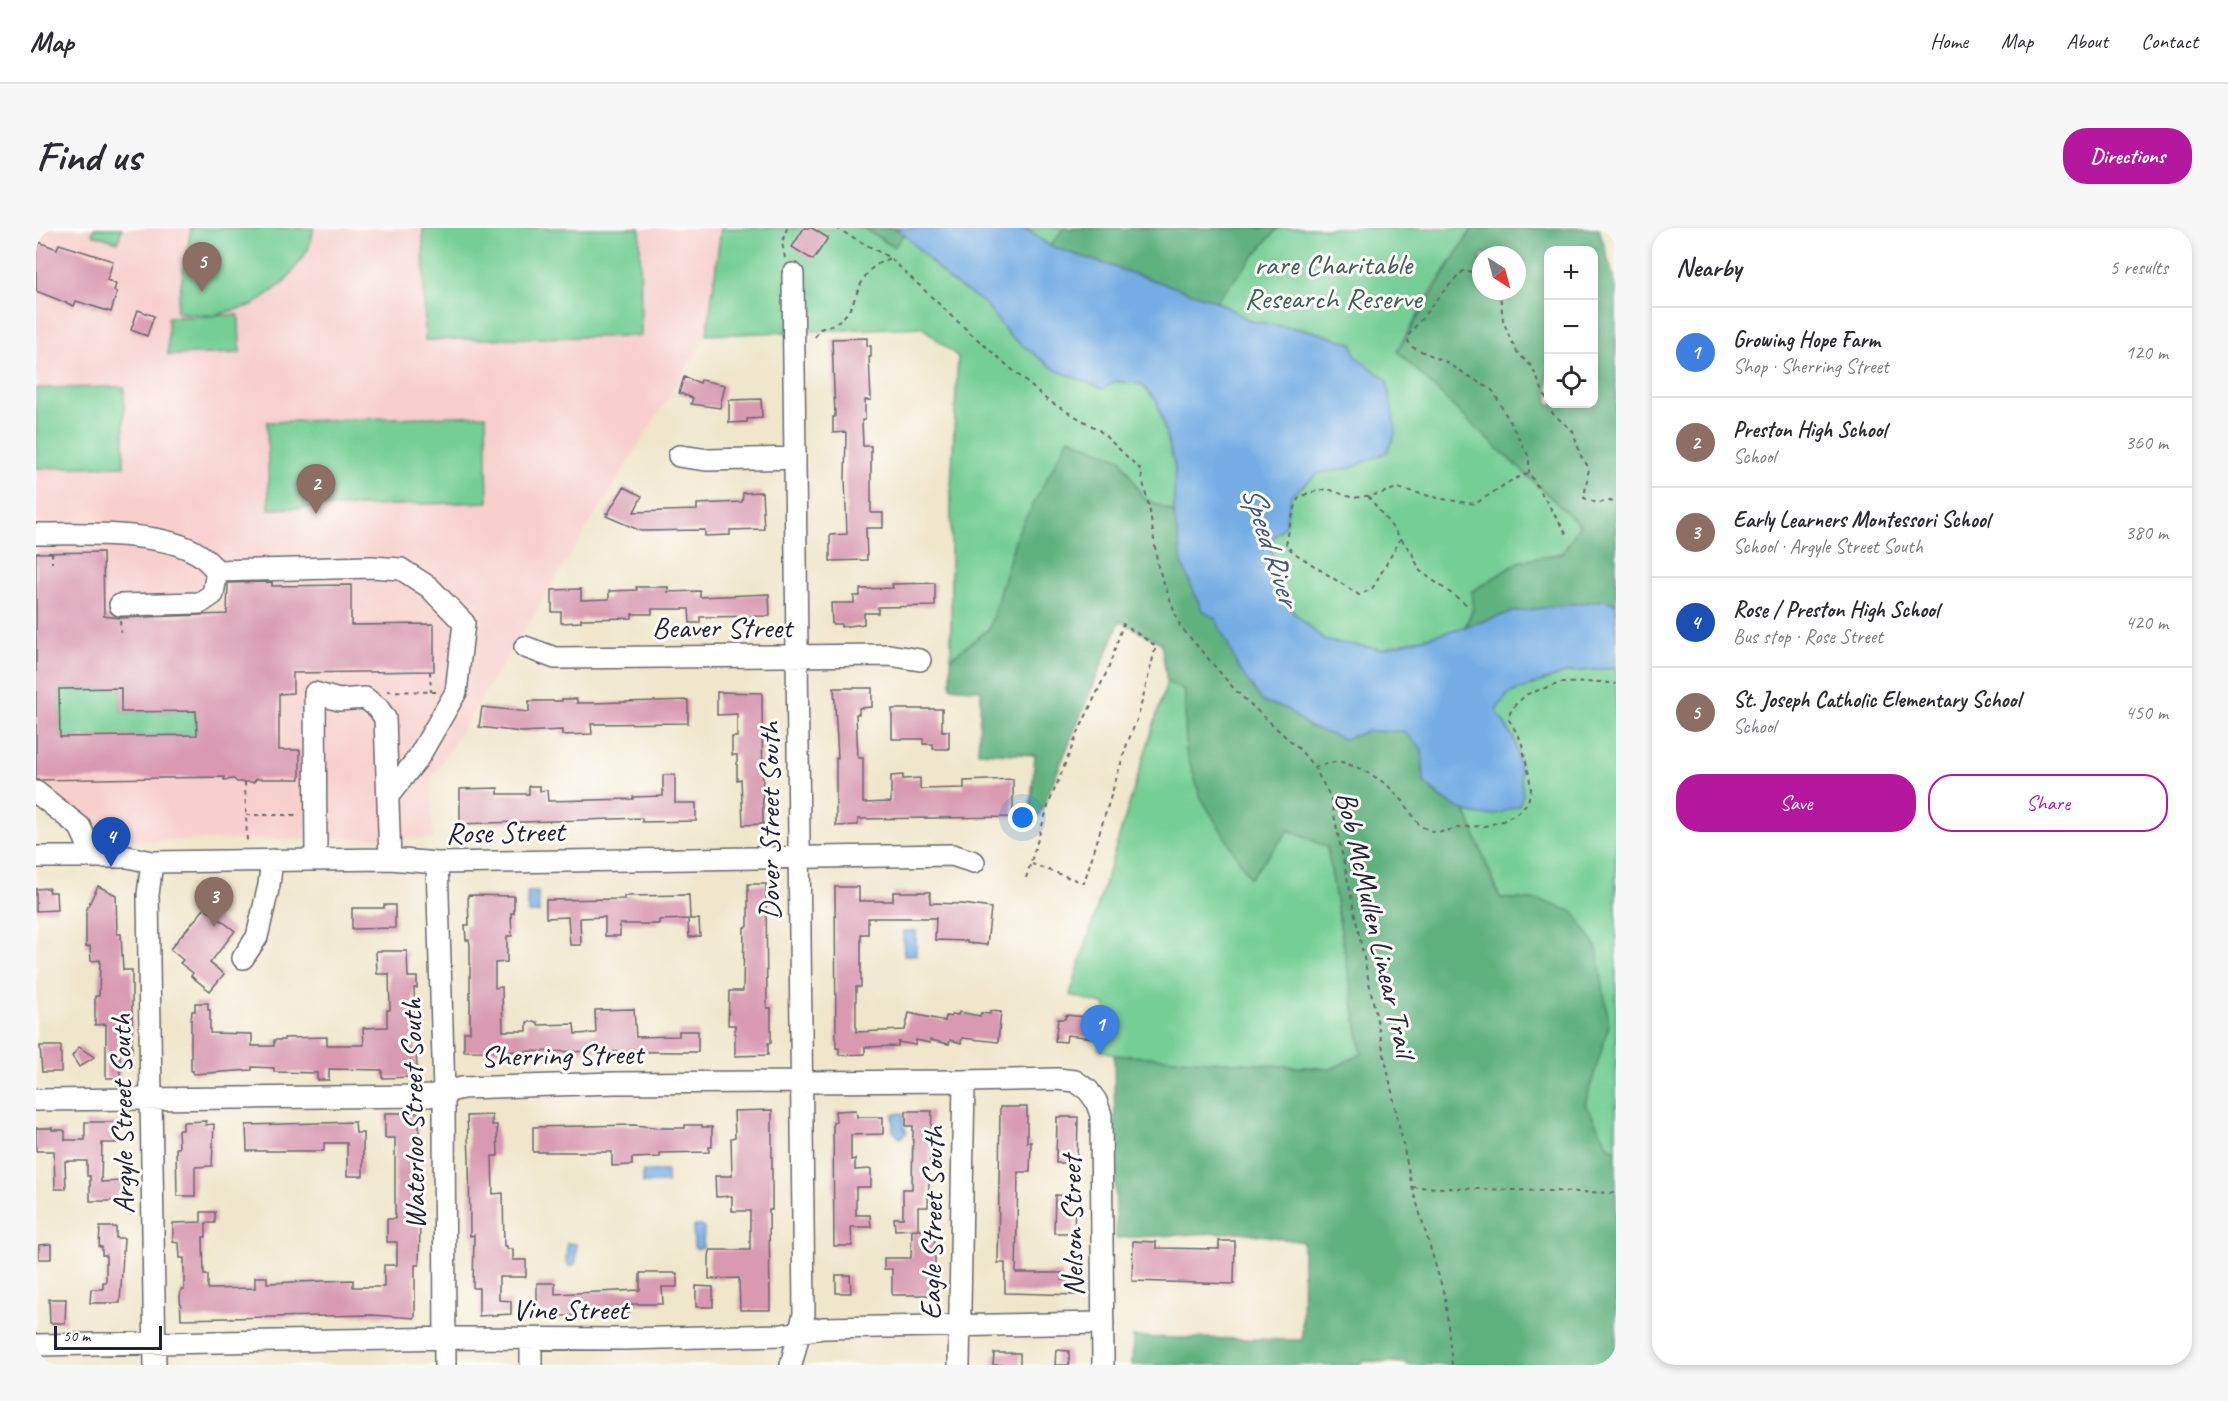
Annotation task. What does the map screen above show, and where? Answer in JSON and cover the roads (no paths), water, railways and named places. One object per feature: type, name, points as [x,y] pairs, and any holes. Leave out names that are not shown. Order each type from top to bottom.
[{"type":"street","name":"Dover Street South","points":[[791,1365],[804,1314],[793,274]]},
{"type":"street","points":[[679,456],[708,460],[795,458]]},
{"type":"street","points":[[36,534],[78,533],[149,538],[175,543],[200,555],[217,571],[370,567],[401,569],[429,587],[464,623],[456,692],[418,758],[388,796]]},
{"type":"street","points":[[120,605],[200,603],[213,594],[217,571]]},
{"type":"street","name":"Beaver Street","points":[[525,648],[555,658],[889,655],[920,660]]},
{"type":"street","points":[[316,860],[315,693],[339,700],[365,698],[378,708],[385,718],[390,859]]},
{"type":"street","points":[[36,792],[80,828],[93,856]]},
{"type":"street","name":"Rose Street","points":[[36,857],[128,857],[152,862],[390,859],[437,863],[952,855],[974,862]]},
{"type":"street","points":[[243,958],[257,937],[269,885],[272,860]]},
{"type":"street","name":"Argyle Street South","points":[[152,862],[148,895],[155,1365]]},
{"type":"street","name":"Waterloo Street South","points":[[437,863],[444,1092],[445,1365]]},
{"type":"street","name":"Sherring Street","points":[[36,1101],[429,1096],[462,1088],[486,1087],[801,1081],[1057,1079],[1075,1081],[1088,1090]]},
{"type":"street","name":"Eagle Street South","points":[[959,1365],[964,1081]]},
{"type":"street","name":"Nelson Street","points":[[1088,1090],[1096,1101],[1101,1115],[1103,1365]]},
{"type":"street","name":"Vine Street","points":[[36,1345],[782,1335],[824,1328],[1103,1323]]},
{"type":"street","points":[[531,1339],[531,1365]]},
{"type":"water","points":[[894,228],[1024,228],[1050,246],[1216,301],[1251,321],[1311,331],[1352,343],[1356,357],[1387,380],[1396,432],[1387,452],[1351,468],[1319,473],[1291,495],[1285,525],[1269,543],[1280,584],[1293,612],[1325,641],[1382,649],[1513,612],[1605,600],[1616,604],[1616,668],[1567,672],[1508,694],[1496,710],[1515,741],[1523,795],[1519,805],[1491,815],[1474,814],[1458,808],[1424,782],[1422,749],[1404,731],[1367,731],[1345,739],[1310,727],[1285,708],[1263,702],[1239,669],[1216,619],[1202,610],[1183,566],[1174,512],[1175,467],[1157,401],[1141,384],[1115,381],[1103,389],[1056,370],[1010,336],[983,302],[949,280],[904,234]]},
{"type":"water","points":[[527,892],[538,892],[539,913],[528,913]]},
{"type":"water","points":[[903,931],[916,931],[916,955],[904,955]]},
{"type":"water","points":[[903,1113],[904,1127],[907,1132],[900,1138],[893,1131],[893,1114]]},
{"type":"water","points":[[643,1171],[667,1171],[667,1183],[643,1183]]},
{"type":"water","points":[[695,1226],[704,1228],[703,1248],[694,1247],[693,1229]]},
{"type":"water","points":[[567,1243],[576,1244],[576,1263],[571,1267],[566,1263]]},
{"type":"place","name":"St. Joseph Catholic Elementary School","points":[[202,292]]},
{"type":"place","name":"Preston High School","points":[[316,514]]},
{"type":"place","name":"Rose / Preston High School","points":[[111,867]]},
{"type":"place","name":"Early Learners Montessori School","points":[[214,927]]},
{"type":"place","name":"Growing Hope Farm","points":[[1100,1055]]},
{"type":"park label","name":"rare Charitable Research Reserve","points":[[1333,281]]},
{"type":"water label","name":"Speed River","points":[[1271,545]]}]
